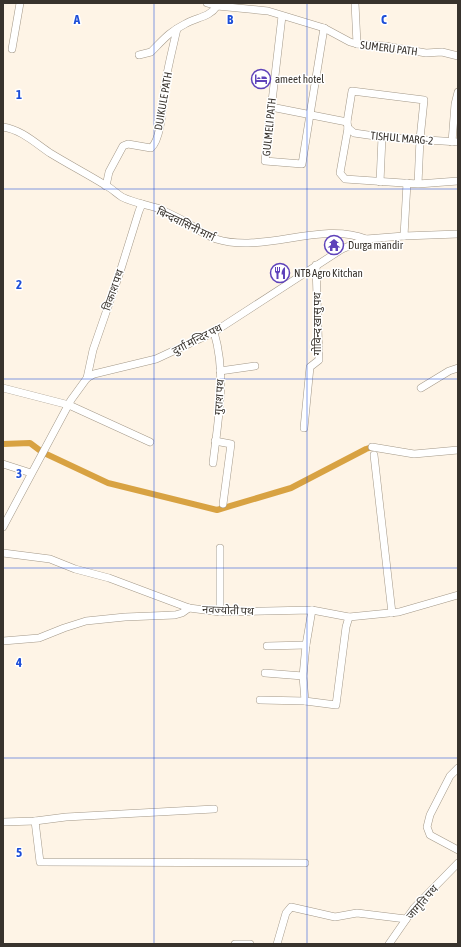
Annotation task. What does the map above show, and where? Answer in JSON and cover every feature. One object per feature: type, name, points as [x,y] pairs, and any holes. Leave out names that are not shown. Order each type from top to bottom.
[{"type":"street","points":[[12,49],[20,3]]},
{"type":"street","name":"SUMERU PATH","points":[[207,3],[217,6],[268,7],[282,16],[324,28],[350,42],[357,44],[385,46],[426,53],[442,52],[458,56]]},
{"type":"street","points":[[355,3],[357,44]]},
{"type":"street","points":[[139,55],[151,52],[169,33],[185,23],[212,13],[217,6]]},
{"type":"street","name":"GULMELI PATH","points":[[282,16],[265,161],[302,164],[324,28]]},
{"type":"street","name":"DUIKULE PATH","points":[[106,186],[109,172],[123,146],[128,144],[151,148],[154,145],[161,119],[165,85],[177,29]]},
{"type":"street","points":[[418,184],[420,139],[424,100],[352,91],[340,173],[345,179],[418,184],[458,181]]},
{"type":"street","points":[[455,142],[458,92]]},
{"type":"street","name":"TISHUL MARG-2","points":[[271,107],[348,125],[354,133],[455,142]]},
{"type":"street","name":"बिन्दवासिनी मार्ग","points":[[3,127],[24,134],[50,153],[123,197],[160,209],[185,221],[206,234],[226,241],[278,241],[318,235],[341,234],[354,235],[366,239]]},
{"type":"street","points":[[380,182],[382,136]]},
{"type":"street","points":[[404,236],[407,183]]},
{"type":"street","name":"विकाश पथ","points":[[87,378],[93,350],[120,272],[138,211],[142,204]]},
{"type":"street","name":"दुर्गा मन्दिर पथ","points":[[87,378],[94,374],[156,359],[214,332],[316,265],[342,250],[366,239],[458,234]]},
{"type":"street","name":"गोविन्द खासु पथ","points":[[304,428],[310,367],[319,360],[316,265]]},
{"type":"street","name":"गुराश पथ","points":[[213,463],[221,391],[217,342],[214,332]]},
{"type":"street","points":[[220,371],[255,366]]},
{"type":"street","points":[[421,388],[458,368]]},
{"type":"street","points":[[3,527],[6,515],[31,474],[69,405],[87,378]]},
{"type":"street","points":[[3,388],[69,405],[150,442]]},
{"type":"street","points":[[215,441],[231,444],[222,504]]},
{"type":"street","points":[[392,613],[373,451],[414,454],[458,450]]},
{"type":"street","points":[[3,464],[31,474]]},
{"type":"street","points":[[220,548],[220,612]]},
{"type":"street","name":"नवज्योती पथ","points":[[3,553],[50,559],[75,569],[119,582],[189,608],[220,612],[312,610],[348,616],[392,613],[411,610],[458,595]]},
{"type":"street","points":[[3,641],[39,638],[64,628],[86,622],[125,617],[175,615],[182,613],[189,608]]},
{"type":"street","points":[[305,701],[303,676],[306,645],[312,610]]},
{"type":"street","points":[[260,700],[305,701],[336,705],[348,616]]},
{"type":"street","points":[[267,646],[306,645]]},
{"type":"street","points":[[265,673],[303,676]]},
{"type":"street","points":[[458,768],[450,776],[430,815],[427,827],[430,835],[458,850]]},
{"type":"street","points":[[3,822],[214,809]]},
{"type":"street","points":[[35,821],[40,862],[305,863]]},
{"type":"street","name":"जागृति पथ","points":[[389,944],[414,908],[458,863]]},
{"type":"street","points":[[277,944],[286,913],[291,907],[335,917],[357,913],[406,919]]},
{"type":"street","points":[[235,944],[250,944]]},
{"type":"waterway","points":[[3,444],[30,443],[42,452],[108,483],[217,510],[291,488],[372,447]]},
{"type":"place","name":"ameet hotel","points":[[261,79]]},
{"type":"place","name":"Durga mandir","points":[[334,245]]},
{"type":"place","name":"NTB Agro Kitchan","points":[[280,273]]}]
